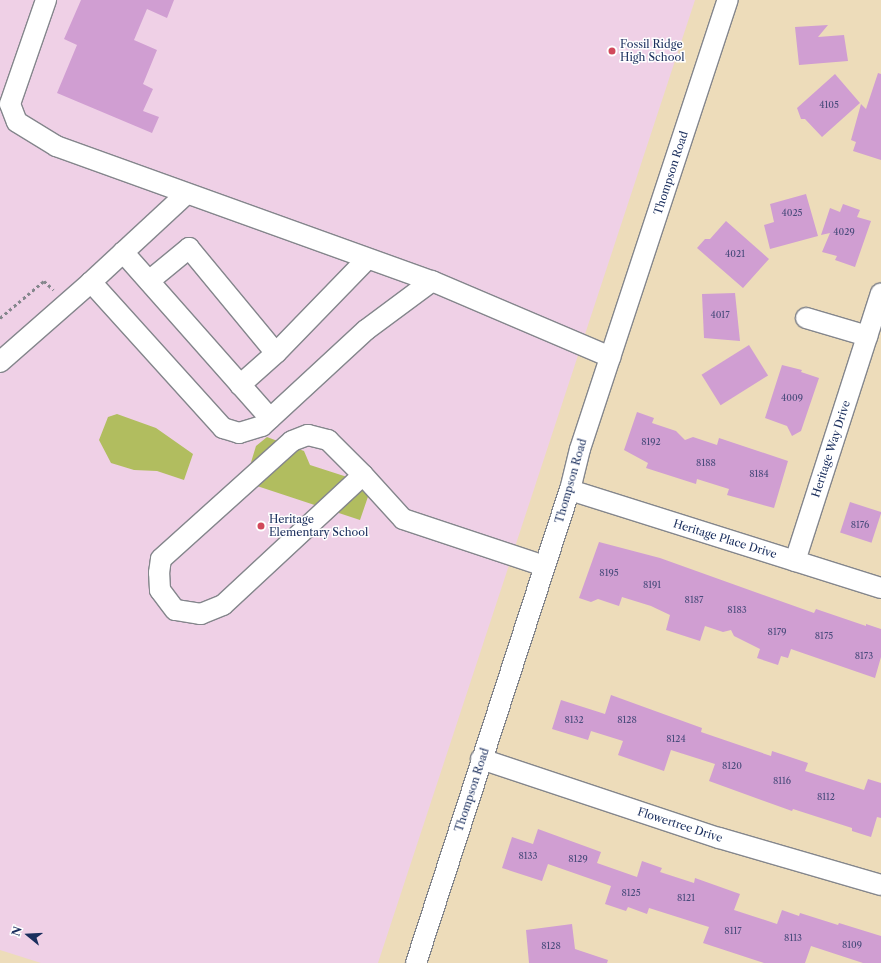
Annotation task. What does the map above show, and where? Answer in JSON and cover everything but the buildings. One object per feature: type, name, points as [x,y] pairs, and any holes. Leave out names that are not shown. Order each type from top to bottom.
[{"type":"street","points":[[46,0],[10,104],[17,122],[56,146],[367,259],[432,281],[610,357]]},
{"type":"street","name":"Thompson Road","points":[[416,963],[570,490],[580,449],[728,0]]},
{"type":"street","points":[[0,362],[92,282],[186,194]]},
{"type":"street","points":[[149,281],[189,248],[276,353]]},
{"type":"street","points":[[123,252],[270,418]]},
{"type":"street","points":[[240,385],[276,353],[367,259]]},
{"type":"street","points":[[92,282],[223,428],[239,433],[262,426],[366,330],[432,281]]},
{"type":"street","name":"Heritage Way Drive","points":[[795,561],[881,293]]},
{"type":"street","points":[[806,318],[867,336]]},
{"type":"street","points":[[363,476],[223,605],[201,614],[175,610],[160,590],[159,573],[162,560],[292,441],[308,435],[328,440],[363,476],[403,519],[544,566]]},
{"type":"street","name":"Heritage Place Drive","points":[[570,490],[881,588]]},
{"type":"street","name":"Flowertree Drive","points":[[482,759],[719,838],[881,885]]},
{"type":"path","points":[[0,318],[44,281],[66,304]]},
{"type":"shaded area","name":"Heritage Elementary School","points":[[0,0],[695,0],[378,963],[41,963],[0,950]]},
{"type":"green space","points":[[117,414],[156,428],[193,454],[184,480],[157,471],[134,470],[111,463],[99,440],[108,417]]},
{"type":"green space","points":[[267,437],[304,451],[310,465],[372,485],[360,520],[245,482],[256,446]]},
{"type":"place","name":"Fossil Ridge High School","points":[[612,51]]},
{"type":"place","name":"Heritage Elementary School","points":[[261,526]]}]
